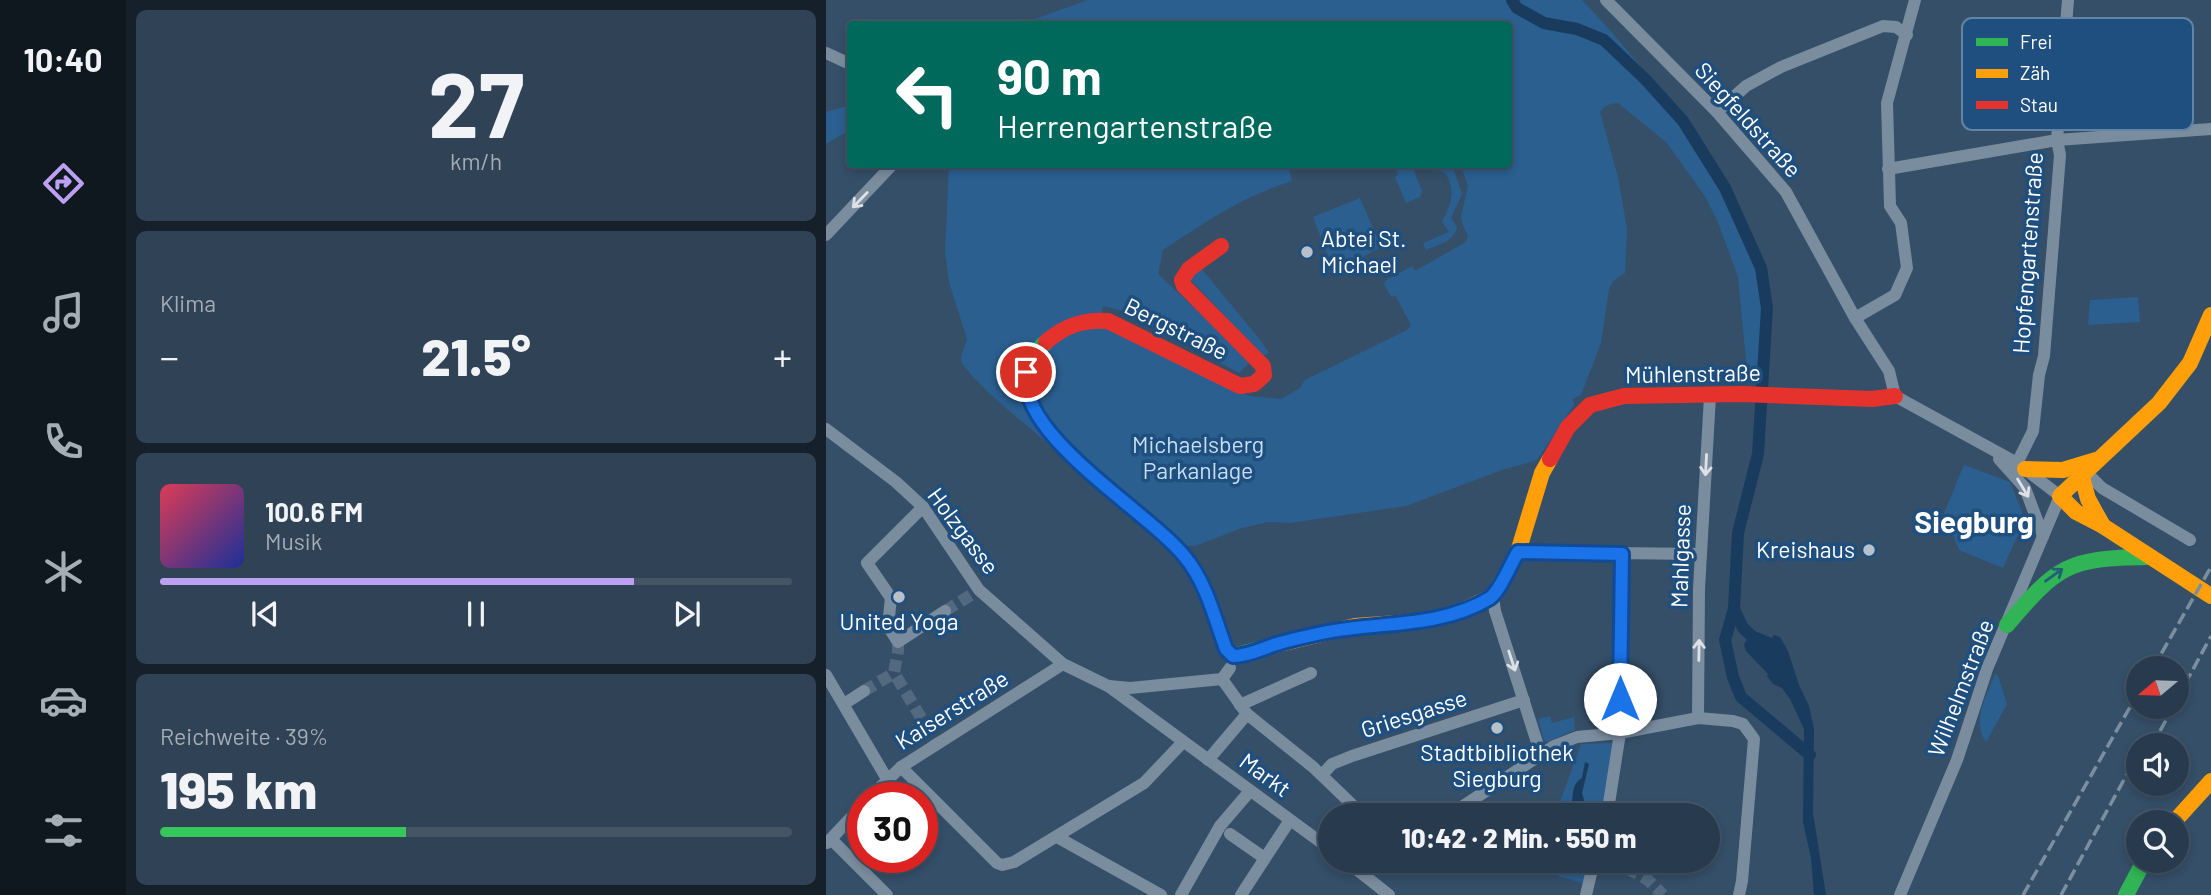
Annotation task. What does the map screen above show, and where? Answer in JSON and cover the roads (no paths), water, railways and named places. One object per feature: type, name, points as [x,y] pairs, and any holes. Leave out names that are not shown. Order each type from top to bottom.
[{"type":"street","name":"Siegfeldstraße","points":[[1606,0],[1717,112],[1786,191],[1856,318],[1889,371],[1895,396]]},
{"type":"street","points":[[1856,318],[1895,295],[1907,268],[1901,223],[1890,206],[1887,103],[1915,0]]},
{"type":"street","name":"Hopfengartenstraße","points":[[2066,18],[2067,0]]},
{"type":"street","points":[[1717,112],[1746,86],[1781,67],[1883,26],[1896,27],[1907,35]]},
{"type":"street","points":[[826,53],[847,63]]},
{"type":"street","points":[[1888,169],[2057,140],[2211,129]]},
{"type":"street","name":"Hopfengartenstraße","points":[[2021,466],[2033,431],[2039,375],[2044,356],[2060,155],[2058,130]]},
{"type":"street","points":[[826,235],[889,168]]},
{"type":"street","name":"Bergstraße","points":[[1220,246],[1189,269],[1182,280],[1184,286],[1263,366],[1264,374],[1258,382],[1240,386],[1104,320],[1080,322],[1062,328],[1048,339],[1034,354],[1026,371],[1025,382],[1030,400],[1049,432],[1186,557],[1202,584],[1226,649],[1233,656],[1355,626],[1425,621],[1459,612],[1493,596]]},
{"type":"street","points":[[2060,496],[2159,403],[2190,363],[2211,315]]},
{"type":"street","name":"Mühlenstraße","points":[[1493,596],[1518,552],[1542,473],[1568,426],[1587,407],[1624,396],[1755,395],[1872,399],[1895,396]]},
{"type":"street","points":[[1895,396],[2021,466],[2076,512],[2103,526],[2211,596]]},
{"type":"street","name":"Mahlgasse","points":[[1698,718],[1701,554],[1710,397]]},
{"type":"street","name":"Holzgasse","points":[[826,429],[897,482],[923,507],[979,590],[1063,664]]},
{"type":"street","points":[[1990,448],[2025,488],[2043,536]]},
{"type":"street","points":[[2021,466],[2063,470],[2102,457]]},
{"type":"street","points":[[2085,475],[2088,499],[2103,526]]},
{"type":"street","points":[[2085,475],[2102,488],[2190,540]]},
{"type":"street","name":"Wilhelmstraße","points":[[1900,895],[1957,760],[1987,669],[2060,496]]},
{"type":"street","points":[[923,507],[867,563],[891,598],[887,626],[898,642],[944,611]]},
{"type":"street","points":[[1518,552],[1701,554]]},
{"type":"street","points":[[1609,803],[1620,733],[1619,634],[1622,554]]},
{"type":"street","points":[[2007,625],[2045,581],[2074,562],[2093,558],[2148,557]]},
{"type":"street","points":[[1493,596],[1495,611],[1541,755]]},
{"type":"street","name":"Markt","points":[[1063,664],[1108,686],[1153,725],[1183,742],[1318,840]]},
{"type":"street","name":"Kaiserstraße","points":[[884,782],[901,767],[1063,664]]},
{"type":"street","name":"Markt","points":[[1108,686],[1130,688],[1226,673],[1244,709],[1351,803]]},
{"type":"street","points":[[1244,709],[1311,673]]},
{"type":"street","points":[[826,675],[887,779]]},
{"type":"street","points":[[844,704],[864,691]]},
{"type":"street","name":"Griesgasse","points":[[1322,775],[1332,764],[1352,756],[1524,700]]},
{"type":"street","name":"Markt","points":[[1208,760],[1244,709]]},
{"type":"street","points":[[1468,803],[1554,746],[1577,737],[1620,733],[1698,718],[1743,724],[1754,739],[1739,895]]},
{"type":"street","points":[[901,767],[978,845],[1002,865],[1014,862],[1144,783],[1183,742]]},
{"type":"street","name":"Markt","points":[[1308,763],[1320,754]]},
{"type":"street","points":[[2185,810],[2211,780]]},
{"type":"street","points":[[1181,895],[1220,826],[1250,791]]},
{"type":"street","points":[[1241,895],[1263,857],[1290,820]]},
{"type":"street","points":[[847,821],[828,841],[887,895]]},
{"type":"street","points":[[1230,834],[1263,857]]},
{"type":"street","points":[[1056,837],[1161,895]]},
{"type":"street","points":[[1361,873],[1389,895]]},
{"type":"street","points":[[1586,895],[1591,873]]},
{"type":"street","points":[[2126,895],[2138,873]]},
{"type":"waterway","points":[[1512,0],[1517,8],[1544,23],[1577,29],[1604,40],[1646,80],[1683,121],[1725,188],[1761,268],[1767,308],[1758,454],[1738,533],[1734,609],[1743,628],[1756,640]]},
{"type":"waterway","points":[[1734,609],[1725,640],[1733,677],[1741,697],[1810,755]]},
{"type":"tunnel","points":[[945,611],[979,590]]},
{"type":"tunnel","points":[[898,642],[894,673],[937,744]]},
{"type":"tunnel","points":[[864,691],[894,673]]},
{"type":"tunnel","points":[[1636,873],[1648,880],[1663,895]]},
{"type":"railway","points":[[2160,656],[2211,567]]},
{"type":"railway","points":[[2189,677],[2211,636]]},
{"type":"railway","points":[[2023,895],[2126,714]]},
{"type":"railway","points":[[2159,733],[2167,719]]},
{"type":"railway","points":[[2061,895],[2126,776]]},
{"type":"place","name":"Abtei St. Michael","points":[[1307,252]]},
{"type":"place","name":"Kreishaus","points":[[1869,550]]},
{"type":"place","name":"United Yoga","points":[[899,597]]},
{"type":"place","name":"Stadtbibliothek Siegburg","points":[[1497,728]]},
{"type":"district","name":"Siegburg","points":[[1974,523]]},
{"type":"park label","name":"Michaelsberg Parkanlage","points":[[1198,458]]}]
